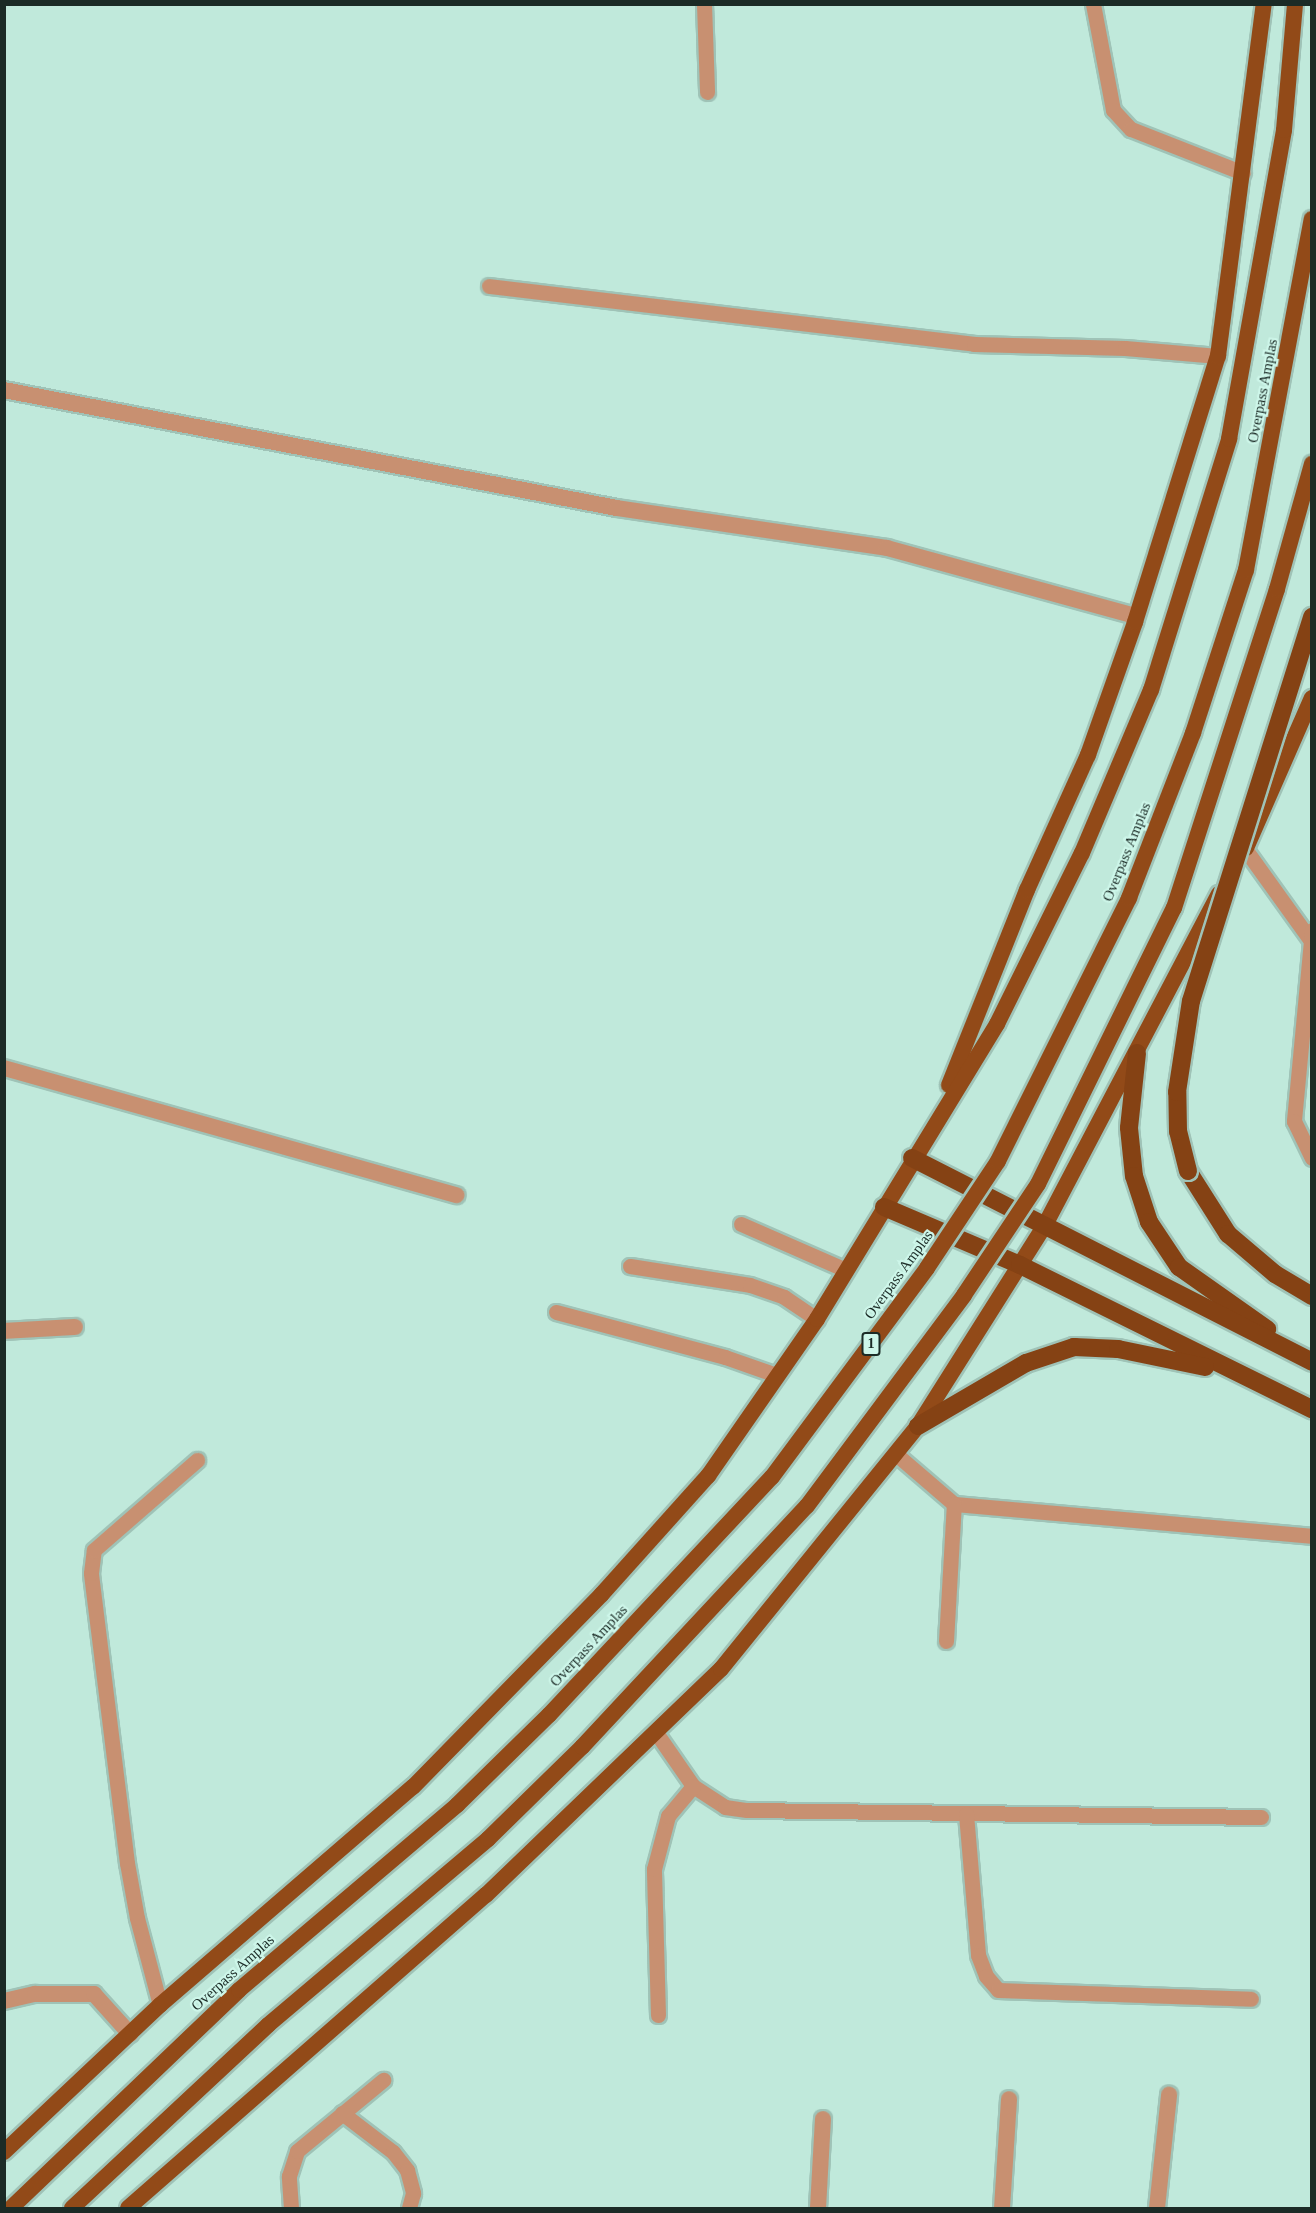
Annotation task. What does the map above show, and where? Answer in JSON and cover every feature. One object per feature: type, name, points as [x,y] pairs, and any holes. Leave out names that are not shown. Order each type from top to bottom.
[{"type":"highway","points":[[935,1119],[1027,890],[1088,755],[1136,616],[1218,356],[1264,4]]},
{"type":"highway","points":[[4,2152],[160,2005],[413,1787],[602,1594],[708,1476],[817,1319],[935,1119],[997,1024],[1082,853],[1151,690],[1229,439],[1284,130],[1295,4]]},
{"type":"highway","name":"Overpass Amplas","points":[[11,2208],[239,1990],[457,1805],[557,1706],[772,1477],[927,1268],[998,1161],[1129,898],[1193,733],[1246,570],[1311,219]]},
{"type":"highway","points":[[72,2208],[268,2025],[488,1839],[582,1747],[807,1506],[964,1295],[1038,1184],[1174,908],[1277,589],[1311,464]]},
{"type":"highway","points":[[1311,617],[1191,1001],[1178,1092],[1178,1131],[1188,1171],[1228,1234],[1275,1274],[1311,1296]]},
{"type":"highway","points":[[128,2208],[486,1895],[657,1734],[721,1669],[897,1455],[918,1426],[1045,1225],[1245,849],[1311,698]]},
{"type":"highway","points":[[1137,1053],[1129,1128],[1134,1176],[1149,1222],[1179,1267],[1311,1361]]},
{"type":"highway","points":[[912,1158],[1311,1361]]},
{"type":"highway","points":[[884,1207],[1020,1265],[1231,1373],[1311,1410]]},
{"type":"highway","points":[[918,1426],[1026,1363],[1074,1347],[1118,1349],[1231,1373]]},
{"type":"street","points":[[4,390],[617,508],[887,548],[1136,616]]},
{"type":"street","points":[[4,1068],[457,1196]]},
{"type":"street","points":[[4,1330],[75,1327]]},
{"type":"street","points":[[4,2001],[35,1994],[94,1994],[130,2034]]},
{"type":"street","points":[[1157,2208],[1169,2094]]},
{"type":"street","points":[[1002,2208],[1009,2099]]},
{"type":"street","points":[[818,2208],[823,2119]]},
{"type":"lane","points":[[704,4],[707,92]]},
{"type":"lane","points":[[1093,4],[1113,110],[1131,129],[1243,173]]},
{"type":"lane","points":[[489,286],[974,344],[1125,348],[1218,356]]},
{"type":"lane","points":[[1245,849],[1310,934],[1294,1121],[1311,1158]]},
{"type":"lane","points":[[741,1224],[846,1270]]},
{"type":"lane","points":[[630,1266],[750,1285],[784,1297],[817,1319]]},
{"type":"lane","points":[[556,1312],[725,1357],[776,1375]]},
{"type":"lane","points":[[897,1455],[954,1504],[1311,1536]]},
{"type":"lane","points":[[160,2005],[137,1918],[127,1863],[91,1573],[94,1550],[197,1460]]},
{"type":"lane","points":[[946,1641],[954,1504]]},
{"type":"lane","points":[[657,1734],[693,1786],[725,1807],[747,1810],[1261,1818]]},
{"type":"lane","points":[[658,2015],[654,1869],[668,1816],[693,1786]]},
{"type":"lane","points":[[966,1814],[978,1955],[986,1976],[998,1990],[1251,1999]]},
{"type":"lane","points":[[291,2208],[289,2176],[297,2151],[382,2080]]},
{"type":"lane","points":[[342,2113],[393,2152],[407,2170],[412,2193],[409,2208]]}]
